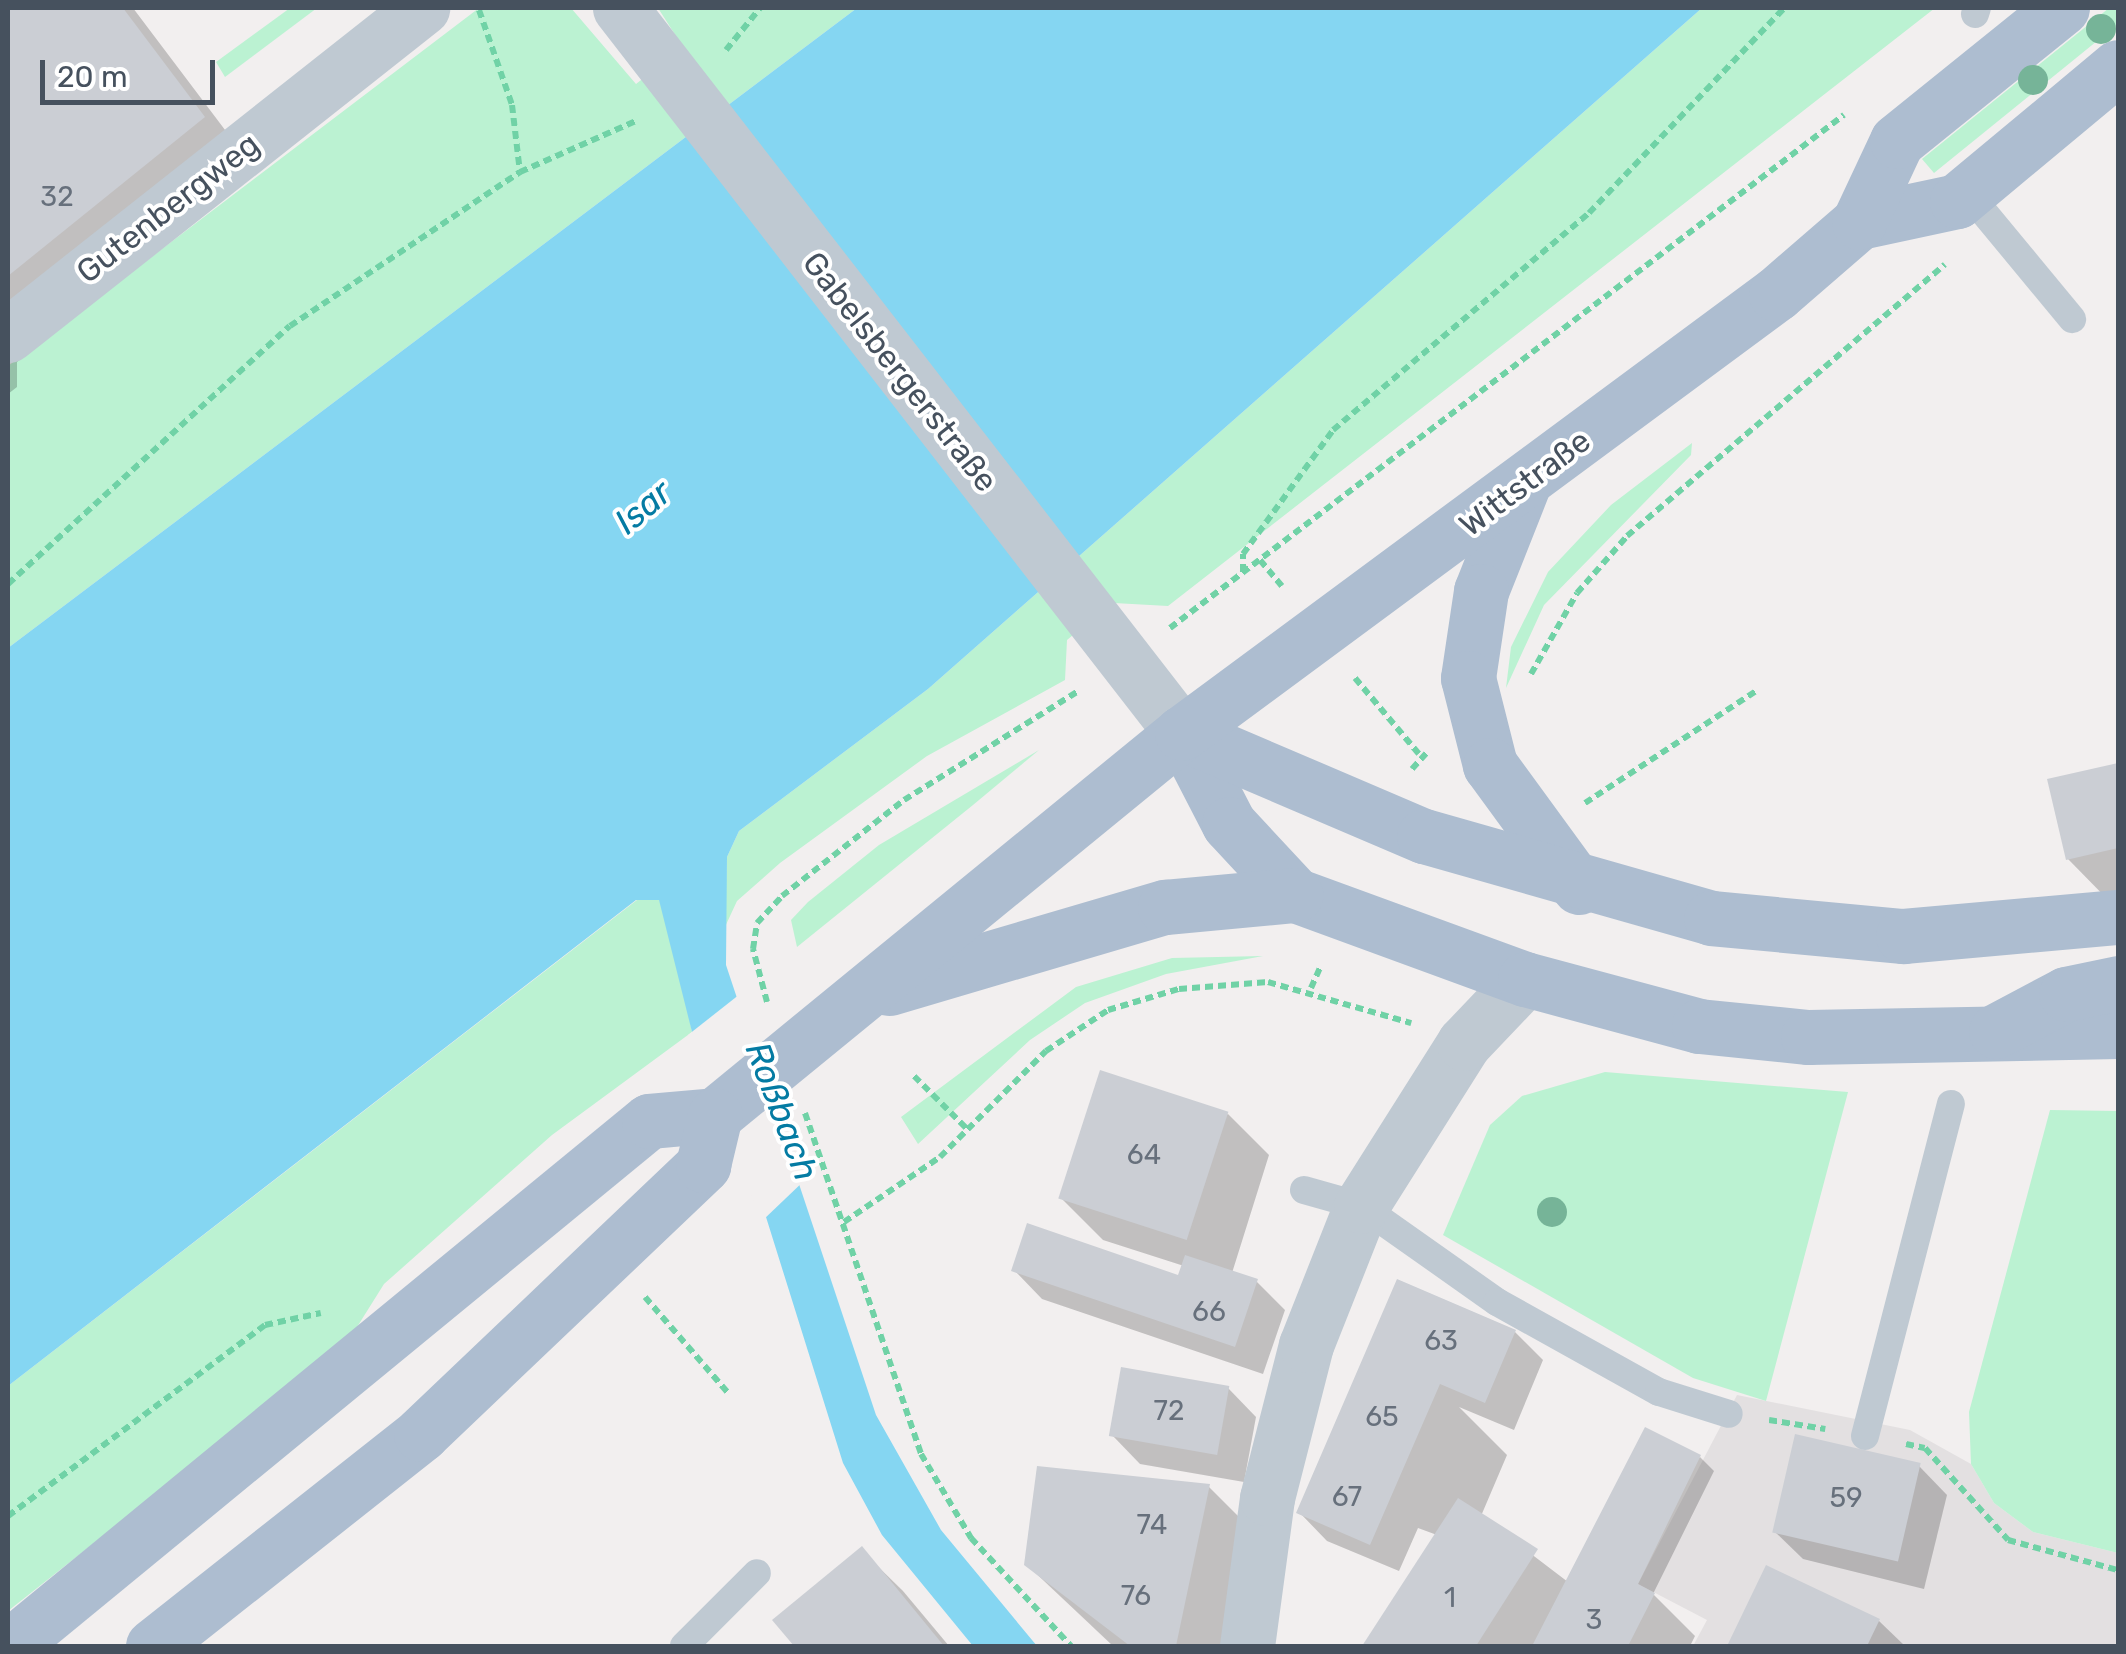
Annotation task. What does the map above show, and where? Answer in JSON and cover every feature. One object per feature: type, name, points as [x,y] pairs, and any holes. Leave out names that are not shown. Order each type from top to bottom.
[{"type":"main road","name":"Wittstraße","points":[[715,1115],[1182,733],[1523,485],[1859,222],[1897,141],[2062,8]]},
{"type":"main road","name":"Wittstraße","points":[[1859,222],[1980,207],[2118,68]]},
{"type":"main road","points":[[1523,485],[1481,591],[1468,678],[1490,764],[1578,887]]},
{"type":"main road","points":[[1182,733],[1424,836],[1578,887],[1711,918],[1903,936],[2118,917]]},
{"type":"main road","points":[[1182,733],[1229,824],[1295,895]]},
{"type":"main road","points":[[855,1004],[1165,907],[1295,895],[1525,979],[1699,1026],[1985,1037],[2118,1031]]},
{"type":"main road","points":[[1985,1037],[2066,994],[2118,984]]},
{"type":"main road","points":[[10,1646],[650,1120],[715,1115],[703,1165],[421,1434],[152,1646]]},
{"type":"street","name":"Gutenbergweg","points":[[8,335],[422,8]]},
{"type":"street","name":"Gabelsbergerstraße","points":[[620,8],[1182,733]]},
{"type":"street","points":[[1247,1646],[1267,1498],[1302,1362],[1361,1206],[1428,1092],[1525,979]]},
{"type":"lane","points":[[1980,207],[2072,318]]},
{"type":"lane","points":[[1865,1436],[1951,1104]]},
{"type":"lane","points":[[1304,1190],[1361,1206],[1497,1302],[1660,1392],[1729,1414]]},
{"type":"lane","points":[[684,1646],[757,1574]]},
{"type":"path","points":[[8,584],[290,326],[520,172],[512,104],[478,8]]},
{"type":"path","points":[[1242,573],[1244,554],[1333,430],[1589,213],[1784,8]]},
{"type":"path","points":[[819,866],[904,800],[1125,662],[1848,112]]},
{"type":"path","points":[[1526,686],[1577,594],[1627,536],[1980,207]]},
{"type":"path","points":[[1580,807],[1756,691]]},
{"type":"path","points":[[1366,692],[1418,754]]},
{"type":"path","points":[[1404,788],[1418,754],[1444,744]]},
{"type":"path","points":[[1569,794],[1580,807],[1578,887]]},
{"type":"path","points":[[844,1222],[968,1130],[1079,1027],[1179,988],[1311,988],[1419,1026]]},
{"type":"path","points":[[914,1076],[968,1130]]},
{"type":"path","points":[[825,1170],[887,1368],[944,1500],[1071,1646]]},
{"type":"path","points":[[604,1258],[729,1394]]},
{"type":"path","points":[[8,1516],[265,1324],[342,1310]]},
{"type":"path","points":[[1729,1414],[1925,1448],[2008,1540],[2118,1570]]},
{"type":"shaded area","points":[[1737,1395],[1910,1430],[1971,1464],[1994,1503],[2033,1532],[2118,1553],[2118,1646],[1693,1646],[1707,1620],[1638,1584]]},
{"type":"green space","points":[[290,8],[317,8],[225,77],[216,62]]},
{"type":"green space","points":[[479,8],[571,8],[636,84],[683,47],[658,8],[857,8],[8,648],[8,366]]},
{"type":"green space","points":[[1702,8],[1935,8],[1168,606],[1114,603],[1091,620],[1067,640],[1065,680],[927,756],[780,863],[737,901],[724,929],[727,857],[739,831],[928,689]]},
{"type":"green space","points":[[2109,8],[2118,8],[2118,24],[1934,173],[1922,159]]},
{"type":"green space","points":[[1692,443],[1691,455],[1544,605],[1506,688],[1511,647],[1548,572],[1611,505]]},
{"type":"green space","points":[[1039,750],[797,947],[791,920],[808,902],[879,845]]},
{"type":"green space","points":[[637,900],[659,900],[669,916],[692,1032],[552,1135],[384,1284],[347,1343],[8,1611],[8,1386]]},
{"type":"green space","points":[[1263,956],[1166,974],[1085,1003],[1030,1040],[918,1144],[901,1117],[1076,987],[1172,958]]},
{"type":"green space","points":[[1605,1072],[1848,1092],[1766,1401],[1693,1378],[1443,1235],[1490,1125],[1522,1096]]},
{"type":"green space","points":[[2050,1110],[2118,1111],[2118,1553],[2033,1532],[1994,1503],[1971,1464],[1969,1412]]},
{"type":"water","name":"Isar","points":[[857,8],[1702,8],[928,689],[739,831],[727,857],[726,965],[876,1415],[941,1530],[1037,1646],[973,1646],[882,1535],[843,1463],[766,1217],[692,1032],[659,900],[636,900],[8,1386],[8,648]]},
{"type":"pier","name":"Roßbach","points":[[740,994],[807,1178],[762,1221],[688,1035]]},
{"type":"building","points":[[8,8],[123,8],[205,117],[8,276]]},
{"type":"building","points":[[2118,763],[2118,848],[2066,860],[2047,779]]},
{"type":"building","points":[[1100,1070],[1228,1112],[1187,1240],[1058,1198]]},
{"type":"building","points":[[1027,1223],[1178,1275],[1185,1255],[1258,1279],[1235,1347],[1011,1271]]},
{"type":"building","points":[[1397,1279],[1516,1330],[1485,1403],[1440,1384],[1370,1545],[1296,1513]]},
{"type":"building","points":[[1121,1367],[1229,1386],[1217,1455],[1109,1436]]},
{"type":"building","points":[[1645,1427],[1701,1455],[1638,1584],[1655,1593],[1628,1646],[1532,1646]]},
{"type":"building","points":[[1795,1434],[1921,1463],[1898,1561],[1772,1532]]},
{"type":"building","points":[[1037,1466],[1210,1484],[1176,1646],[1130,1646],[1024,1565]]},
{"type":"building","points":[[1458,1498],[1538,1549],[1476,1646],[1362,1646]]},
{"type":"building","points":[[862,1546],[944,1646],[794,1646],[772,1620]]},
{"type":"building","points":[[1766,1565],[1880,1619],[1867,1646],[1727,1646]]}]
